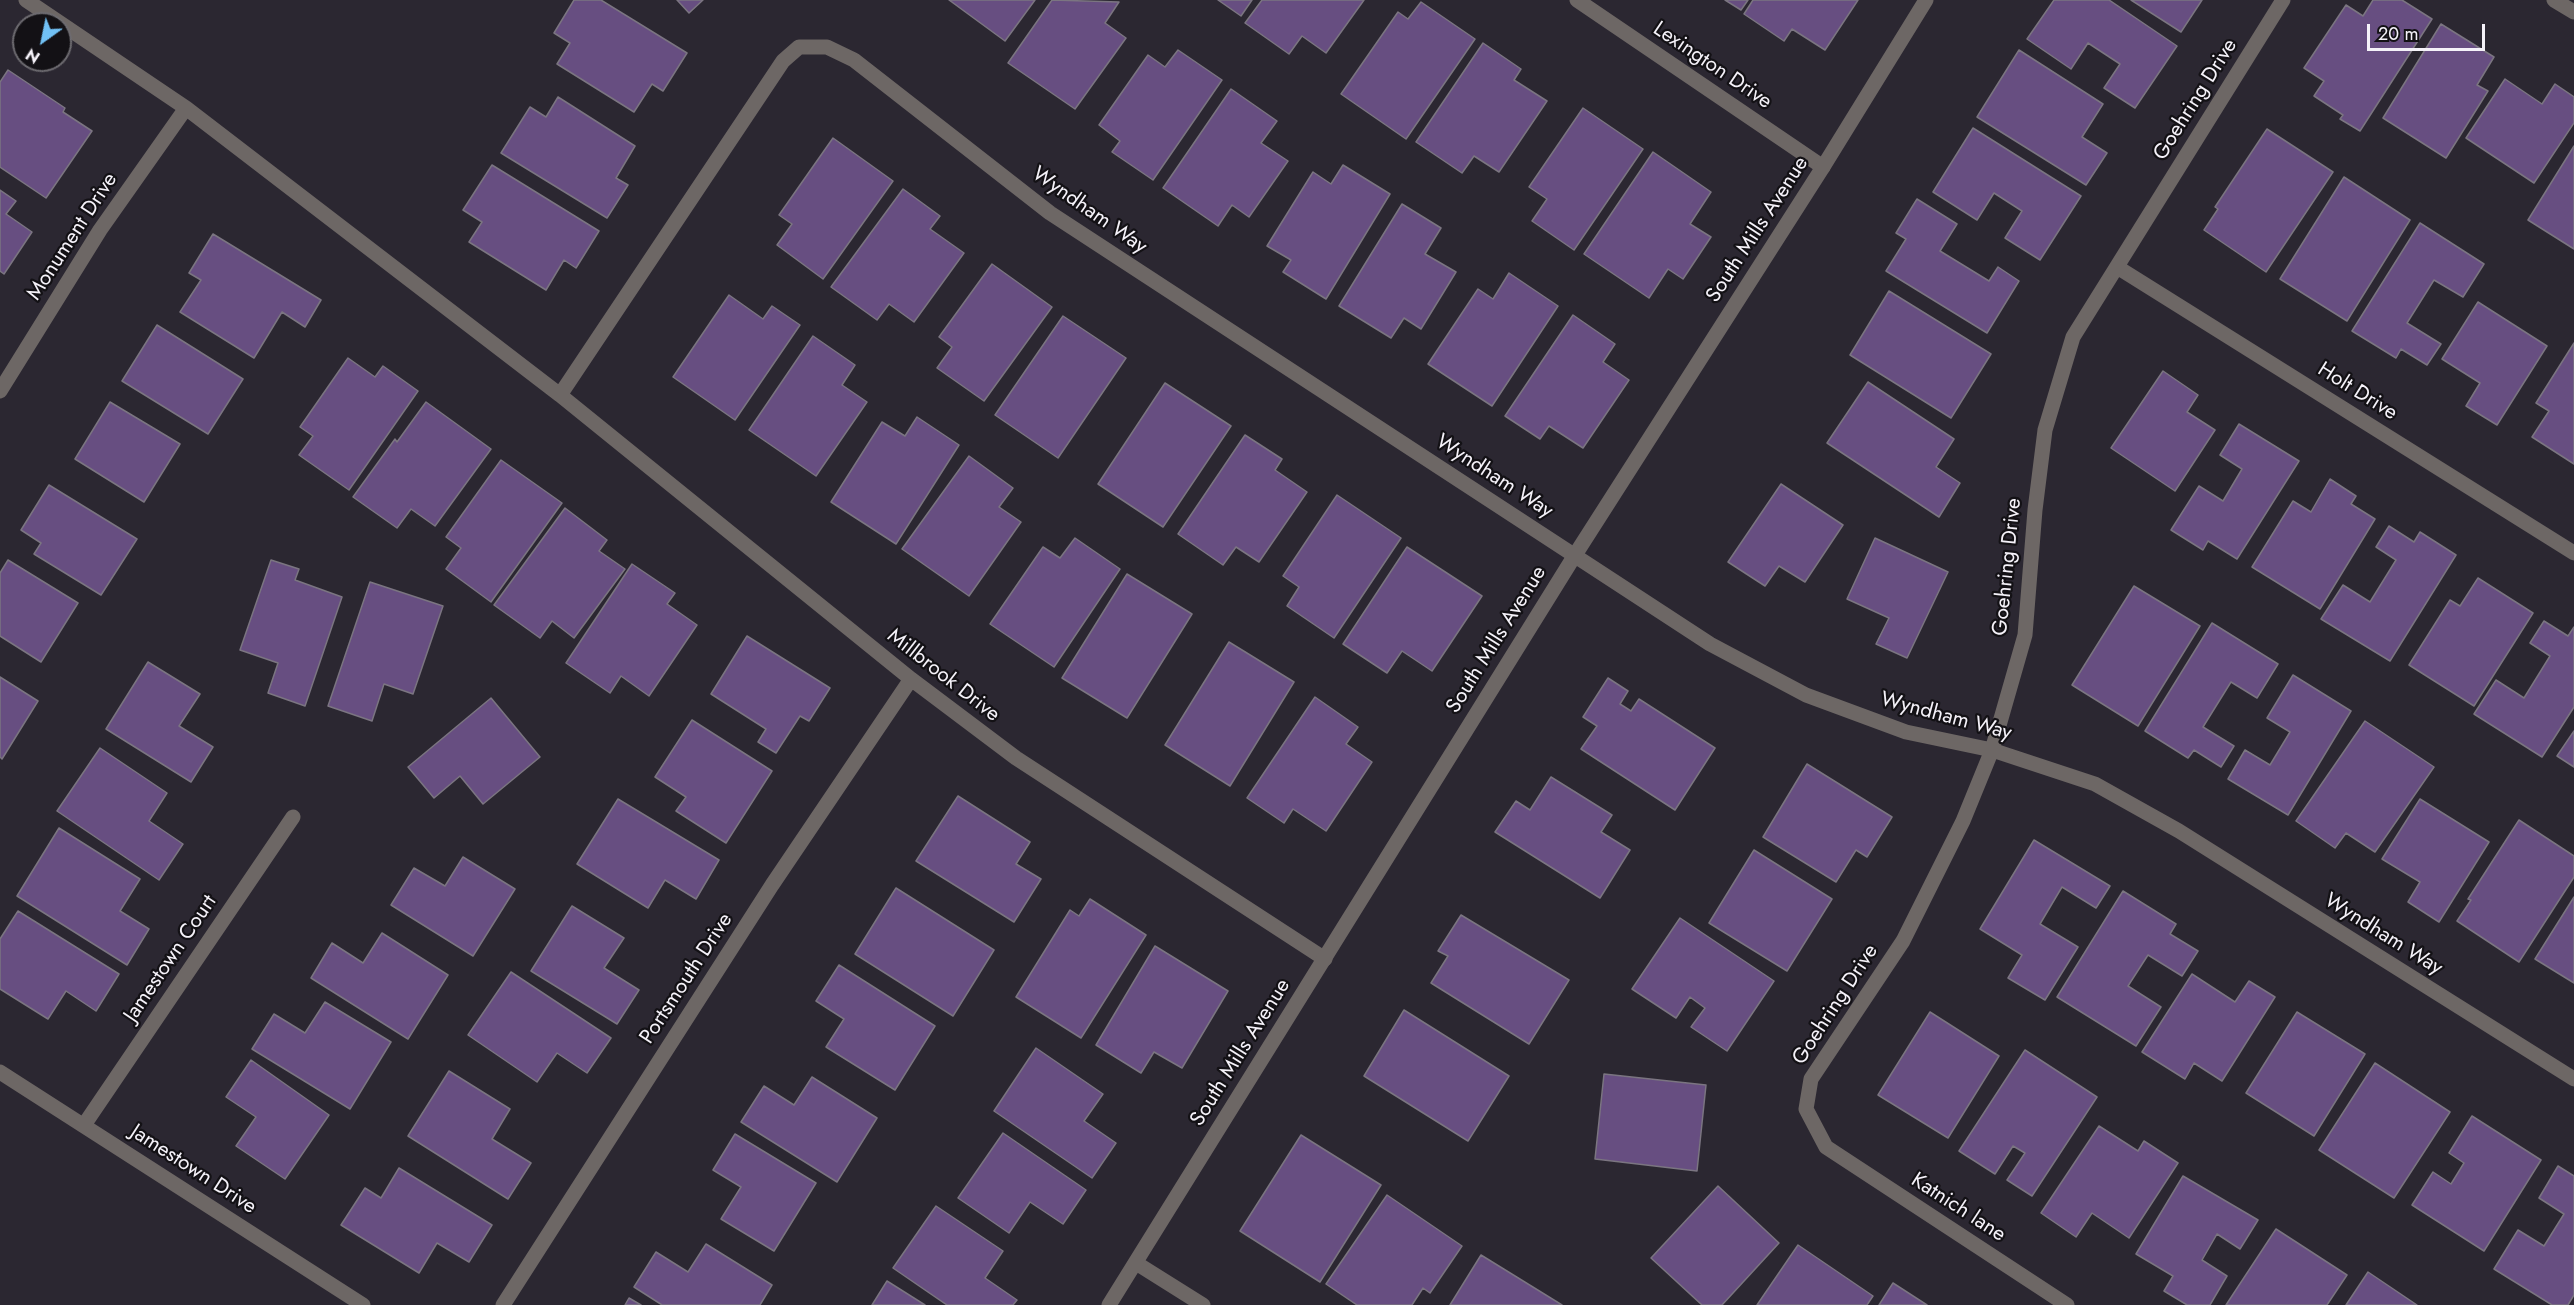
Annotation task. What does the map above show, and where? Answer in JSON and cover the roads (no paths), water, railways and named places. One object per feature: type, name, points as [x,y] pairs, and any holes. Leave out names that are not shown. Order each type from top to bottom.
[{"type":"street","name":"Millbrook Drive","points":[[26,0],[186,108],[560,395],[911,679],[1016,758],[1325,959]]},
{"type":"street","name":"Lexington Drive","points":[[1577,0],[1823,167]]},
{"type":"street","name":"South Mills Avenue","points":[[1109,1305],[1575,555],[1823,167],[1926,0]]},
{"type":"street","name":"Goehring Drive","points":[[1826,1147],[1806,1109],[1811,1079],[1903,941],[1962,821],[1992,750],[2025,635],[2035,510],[2045,430],[2073,337],[2283,0]]},
{"type":"street","points":[[2554,0],[2574,12]]},
{"type":"street","name":"Wyndham Way","points":[[560,395],[783,61],[799,47],[827,47],[854,60],[1050,213],[1710,644],[1806,695],[1906,732],[1992,750],[2095,784],[2179,831],[2574,1079]]},
{"type":"street","name":"Monument Drive","points":[[0,391],[100,230],[186,108]]},
{"type":"street","name":"Holt Drive","points":[[2117,267],[2574,553]]},
{"type":"street","name":"Portsmouth Drive","points":[[503,1305],[772,885],[911,679]]},
{"type":"street","name":"Jamestown Court","points":[[84,1125],[293,817]]},
{"type":"street","name":"Jamestown Drive","points":[[0,1072],[363,1305]]},
{"type":"street","name":"Katnich lane","points":[[1826,1147],[2067,1305]]},
{"type":"street","points":[[1136,1263],[1203,1305]]}]
